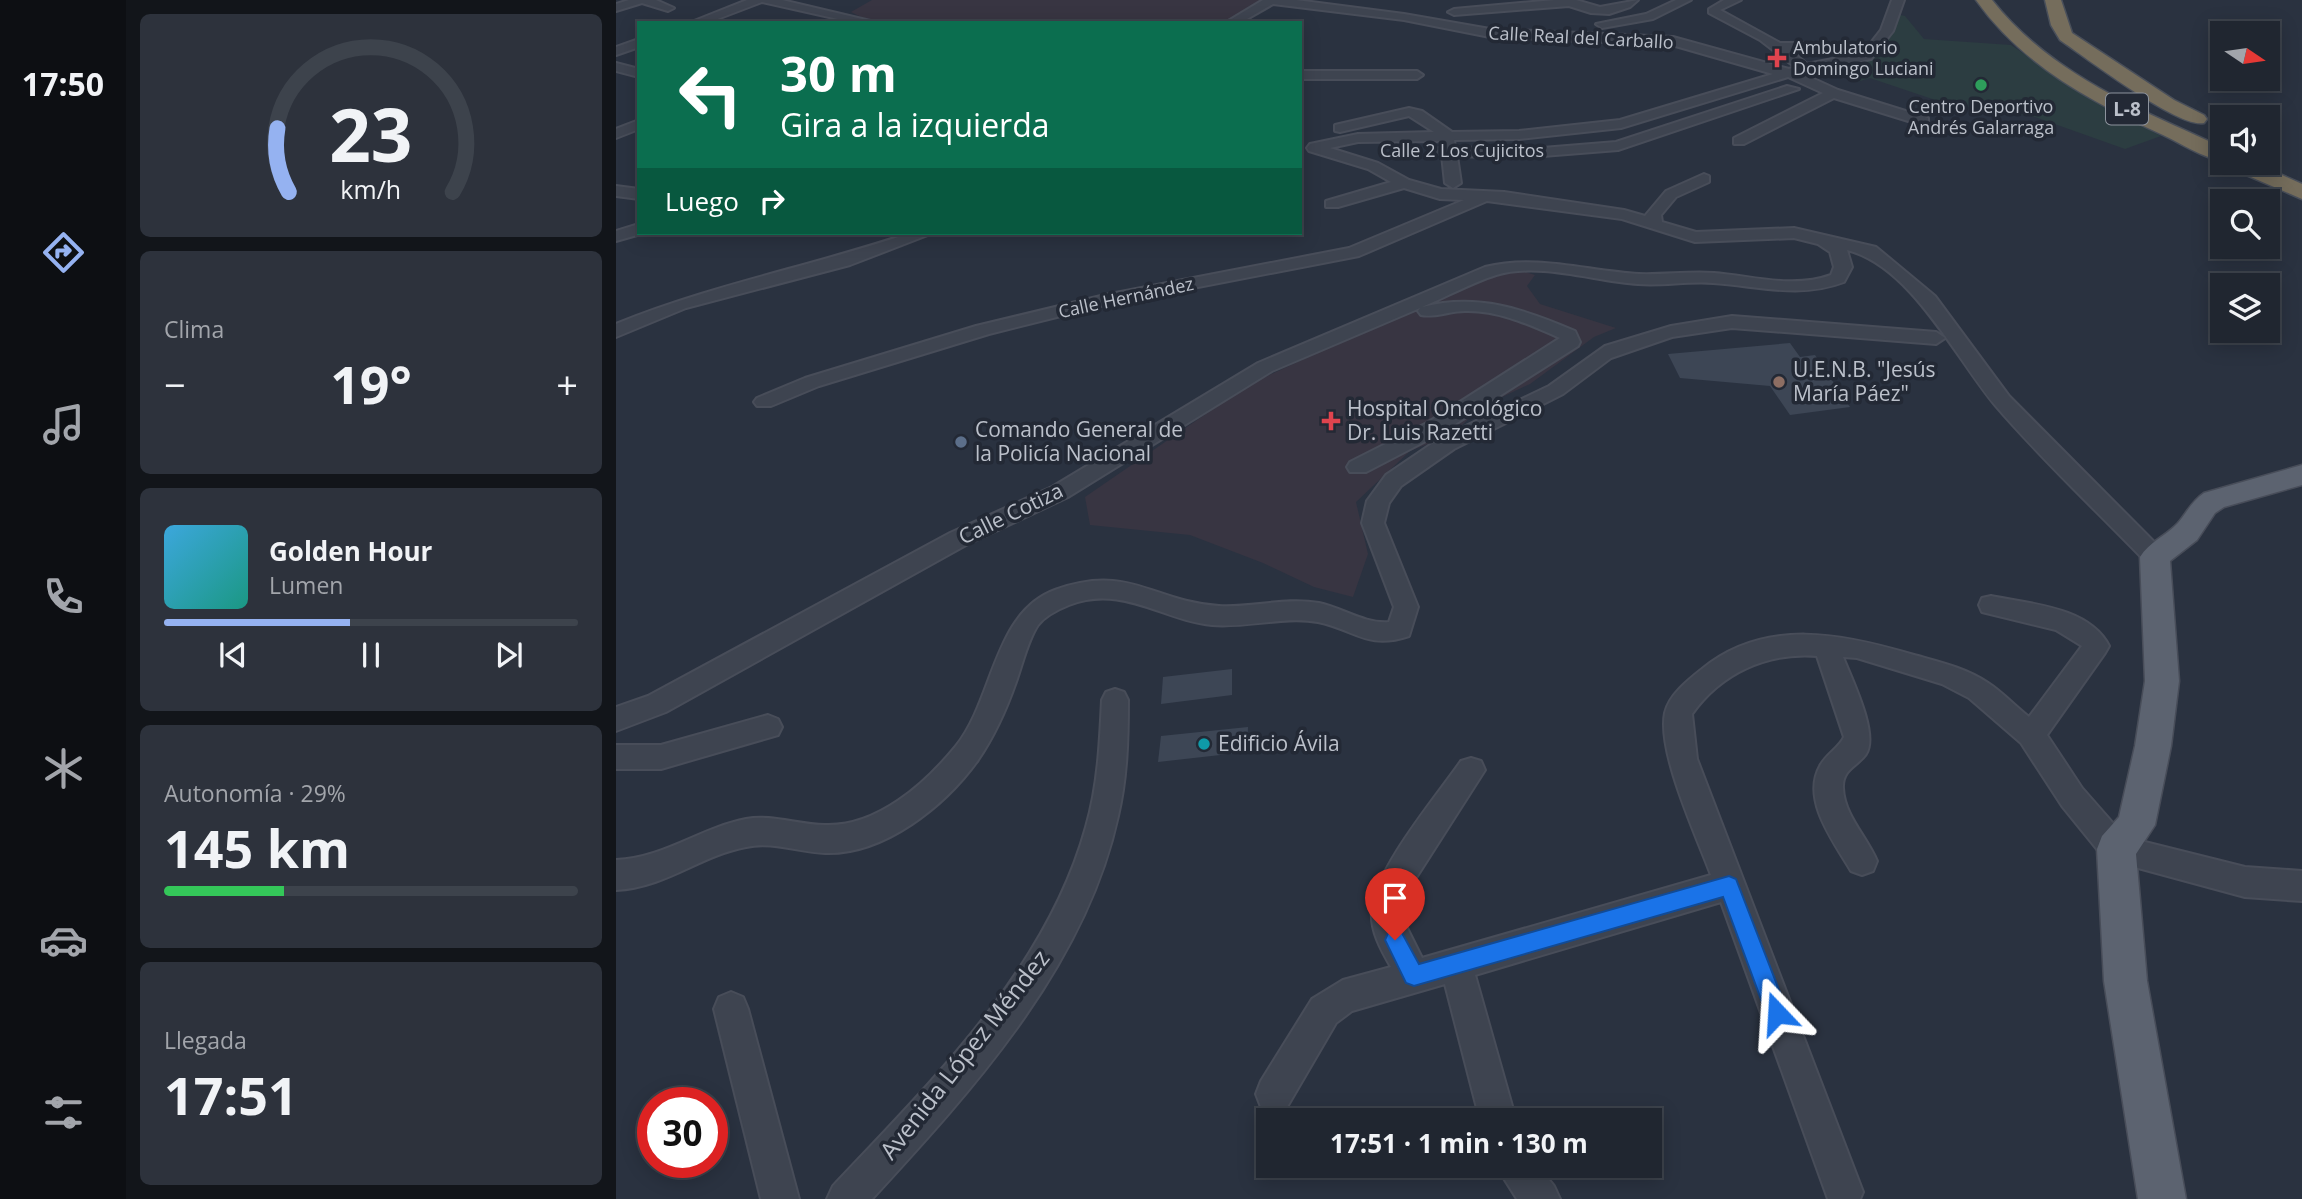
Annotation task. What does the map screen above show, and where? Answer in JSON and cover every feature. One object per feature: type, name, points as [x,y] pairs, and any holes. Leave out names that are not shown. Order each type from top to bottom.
[{"type":"highway","name":"L-8","points":[[1984,0],[2001,24],[2037,54],[2108,99],[2210,149]]},
{"type":"highway","name":"L-8","points":[[2053,0],[2059,25],[2066,36],[2167,104],[2210,126]]},
{"type":"highway","points":[[2280,160],[2302,171]]},
{"type":"highway","points":[[2264,175],[2302,192]]},
{"type":"main road","points":[[2162,1199],[2130,1032],[2117,923],[2116,849],[2136,825],[2153,746],[2162,681],[2155,557],[2187,532],[2205,506],[2214,500],[2302,475]]},
{"type":"street","points":[[616,8],[640,0]]},
{"type":"street","points":[[645,0],[668,8]]},
{"type":"street","points":[[700,21],[758,0]]},
{"type":"street","points":[[766,0],[865,21]]},
{"type":"street","points":[[1234,21],[1270,0]]},
{"type":"street","name":"Calle Real del Carballo","points":[[1270,0],[1428,21],[1490,33],[1664,39],[1790,73],[1832,93],[1923,121]]},
{"type":"street","points":[[1454,12],[1466,0]]},
{"type":"street","points":[[1428,21],[1497,0]]},
{"type":"street","points":[[1454,12],[1569,1],[1578,8],[1593,10],[1625,6],[1632,0]]},
{"type":"street","points":[[1602,24],[1649,17],[1685,0]]},
{"type":"street","points":[[1733,0],[1713,11],[1778,47],[1805,68]]},
{"type":"street","points":[[1305,146],[1358,138],[1446,134],[1518,135],[1621,124],[1805,68],[1867,56],[1887,31],[1898,0]]},
{"type":"street","points":[[840,15],[857,5]]},
{"type":"street","points":[[616,51],[637,44]]},
{"type":"street","points":[[1778,47],[1826,46]]},
{"type":"street","points":[[616,67],[637,72]]},
{"type":"street","points":[[1302,75],[1417,75]]},
{"type":"street","name":"Calle 2 Los Cujicitos","points":[[1305,146],[1519,154],[1618,146],[1726,113],[1809,83]]},
{"type":"street","points":[[1739,141],[1832,93]]},
{"type":"street","points":[[1305,146],[1324,131],[1409,112],[1417,114],[1446,134]]},
{"type":"street","points":[[616,134],[637,125]]},
{"type":"street","points":[[1446,134],[1453,183]]},
{"type":"street","points":[[1305,146],[1373,166],[1404,183],[1440,194],[1488,196],[1624,215],[1695,237],[1794,233],[1870,251],[1903,276],[1935,307],[2002,400],[2155,557]]},
{"type":"street","points":[[1655,225],[1653,215],[1662,201],[1704,179]]},
{"type":"street","points":[[1332,204],[1404,183]]},
{"type":"street","points":[[616,191],[637,194]]},
{"type":"street","name":"Calle Hernández","points":[[764,402],[812,382],[983,330],[1105,300],[1353,252],[1488,196]]},
{"type":"street","points":[[616,236],[637,230]]},
{"type":"street","points":[[616,331],[680,304],[844,261],[916,235]]},
{"type":"street","points":[[1822,239],[1838,250],[1855,270],[1903,276]]},
{"type":"street","name":"Calle Cotiza","points":[[616,719],[657,704],[958,539],[1060,492],[1265,367],[1505,267],[1640,279],[1712,278],[1800,286],[1832,282],[1855,270]]},
{"type":"street","points":[[1298,354],[1324,355],[1424,312],[1467,304],[1510,309],[1570,338],[1571,342],[1563,349],[1458,414],[1358,467]]},
{"type":"street","points":[[616,875],[640,876],[749,832],[837,839],[871,832],[898,817],[956,765],[981,732],[1030,617],[1043,605],[1059,597],[1130,591],[1196,613],[1224,616],[1286,609],[1320,613],[1372,633],[1389,634],[1400,629],[1406,607],[1373,523],[1372,511],[1383,489],[1447,443],[1555,391],[1612,350],[1705,324],[1732,322],[1936,338]]},
{"type":"street","points":[[1991,606],[2079,628],[2092,638],[2096,646],[2031,735]]},
{"type":"street","points":[[1844,1192],[1683,760],[1678,729],[1679,712],[1693,692],[1718,671],[1753,652],[1797,644],[1826,644],[1904,660],[1950,676],[1978,690],[2031,735],[2072,797],[2116,849],[2245,882],[2302,886]]},
{"type":"street","points":[[1826,644],[1858,737],[1855,748],[1840,757],[1830,769],[1827,787],[1832,810],[1862,861]]},
{"type":"street","name":"Avenida López Méndez","points":[[846,1199],[918,1122],[1022,992],[1050,951],[1070,912],[1100,831],[1114,747],[1115,700]]},
{"type":"street","points":[[616,757],[661,757],[768,727]]},
{"type":"street","points":[[1414,976],[1385,922],[1385,906],[1394,885],[1471,770]]},
{"type":"street","points":[[1274,1094],[1324,1011],[1343,997],[1729,885]]},
{"type":"street","points":[[1455,964],[1495,1108]]},
{"type":"street","points":[[731,1009],[780,1199]]},
{"type":"street","points":[[1524,1178],[1541,1199]]},
{"type":"shaded area","points":[[872,0],[1265,1],[1235,21],[879,21],[851,12]]},
{"type":"shaded area","name":"Centro Deportivo Andrés Galarraga","points":[[1900,15],[1905,16],[1924,39],[2011,45],[2076,89],[2161,136],[2125,149],[2035,117],[1947,104],[1870,78],[1857,82],[1831,66],[1877,57]]},
{"type":"shaded area","name":"Hospital Oncológico Dr. Luis Razetti","points":[[1519,270],[1535,275],[1527,286],[1540,304],[1616,328],[1594,337],[1530,384],[1483,406],[1451,435],[1410,451],[1356,502],[1368,554],[1353,597],[1314,587],[1263,563],[1190,535],[1090,525],[1085,497],[1248,385],[1484,275]]},
{"type":"building","name":"U.E.N.B. \"Jesús María Páez\"","points":[[1790,343],[1800,357],[1815,355],[1850,407],[1790,415],[1770,386],[1680,378],[1668,354]]},
{"type":"building","points":[[1232,669],[1232,695],[1161,704],[1163,677]]},
{"type":"building","name":"Edificio Ávila","points":[[1248,727],[1247,752],[1158,762],[1161,736]]},
{"type":"place","name":"Ambulatorio Domingo Luciani","points":[[1777,58]]},
{"type":"place","name":"Centro Deportivo Andrés Galarraga","points":[[1981,85]]},
{"type":"place","name":"U.E.N.B. \"Jesús María Páez\"","points":[[1779,382]]},
{"type":"place","name":"Hospital Oncológico Dr. Luis Razetti","points":[[1331,421]]},
{"type":"place","name":"Comando General de la Policía Nacional","points":[[961,442]]},
{"type":"place","name":"Edificio Ávila","points":[[1204,744]]},
{"type":"route","points":[[1395,940],[1414,976],[1729,885],[1777,1013]]}]
